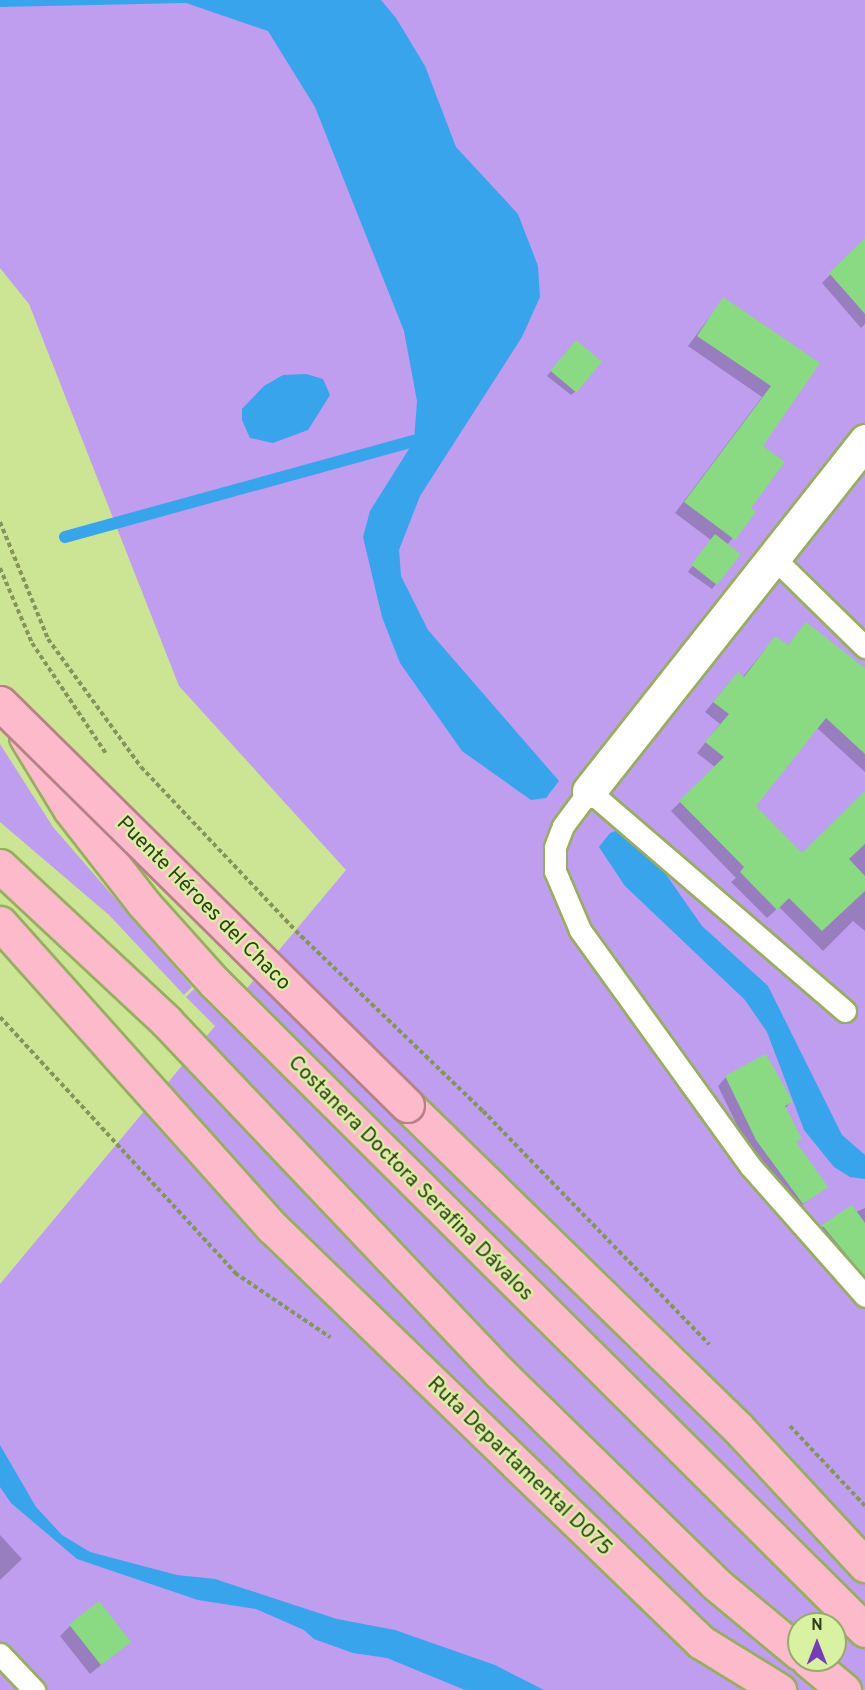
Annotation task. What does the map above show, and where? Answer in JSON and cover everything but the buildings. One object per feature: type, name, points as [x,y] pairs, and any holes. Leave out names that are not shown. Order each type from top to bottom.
[{"type":"highway","name":"Costanera Doctora Serafina Dávalos","points":[[0,690],[70,808],[144,904],[215,983],[865,1630]]},
{"type":"highway","name":"Puente Héroes del Chaco","points":[[0,703],[738,1428],[865,1565]]},
{"type":"highway","points":[[0,867],[166,1022],[508,1381],[716,1584],[787,1643]]},
{"type":"highway","name":"Ruta Departamental D075","points":[[0,922],[272,1227],[701,1642],[779,1690]]},
{"type":"highway","points":[[822,1672],[844,1690]]},
{"type":"street","points":[[589,791],[776,559],[865,441]]},
{"type":"lane","points":[[776,559],[865,647]]},
{"type":"lane","points":[[845,1011],[589,791],[563,826],[555,848],[555,871],[579,930],[751,1167],[865,1296]]},
{"type":"lane","points":[[0,1654],[34,1690]]},
{"type":"path","points":[[0,522],[48,639],[141,767],[301,936],[483,1111],[713,1349]]},
{"type":"path","points":[[787,1423],[865,1506]]},
{"type":"shaded area","points":[[0,0],[865,0],[865,1690],[0,1690],[0,1284],[215,1026],[186,997],[194,989],[223,1017],[346,870],[179,686],[29,304],[0,268]]},
{"type":"shaded area","points":[[0,744],[53,827],[192,987],[184,995],[109,915],[0,822]]},
{"type":"water","points":[[0,0],[381,0],[396,18],[425,66],[456,147],[518,214],[538,266],[540,297],[522,337],[420,496],[399,550],[401,576],[428,630],[559,781],[546,798],[531,800],[462,751],[400,663],[382,617],[363,537],[370,511],[414,441],[417,401],[404,331],[315,107],[268,31],[186,3],[0,7]]},
{"type":"water","points":[[306,374],[323,379],[330,395],[308,430],[273,443],[250,438],[242,420],[242,409],[264,386],[283,375]]},
{"type":"water","points":[[624,828],[651,853],[702,926],[768,986],[842,1135],[865,1155],[865,1179],[850,1177],[834,1167],[804,1130],[767,1032],[745,1000],[625,886],[599,847],[610,833]]},
{"type":"water","points":[[0,1445],[36,1507],[62,1535],[90,1552],[177,1575],[215,1579],[337,1619],[395,1630],[495,1665],[544,1690],[465,1690],[387,1658],[353,1653],[314,1639],[304,1630],[256,1609],[198,1600],[77,1559],[11,1503],[0,1487]]},
{"type":"waterway","points":[[65,537],[414,441]]}]
